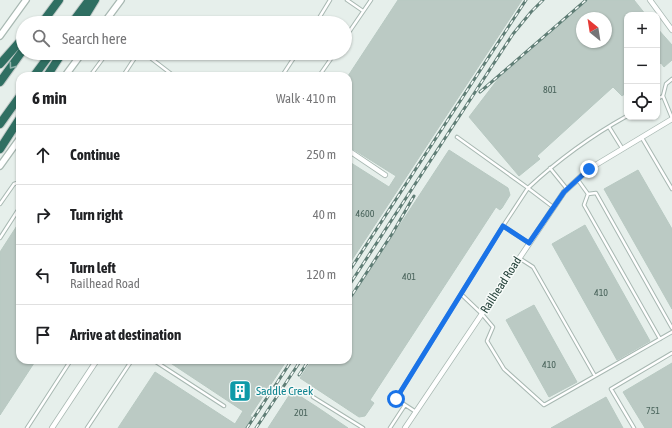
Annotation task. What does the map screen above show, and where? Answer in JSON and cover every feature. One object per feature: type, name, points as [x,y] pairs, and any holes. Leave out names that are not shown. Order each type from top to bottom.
[{"type":"highway","points":[[47,16],[59,0]]},
{"type":"highway","points":[[77,16],[89,0]]},
{"type":"highway","points":[[85,16],[94,0]]},
{"type":"highway","points":[[0,64],[16,46]]},
{"type":"highway","points":[[0,82],[16,60]]},
{"type":"highway","points":[[37,72],[46,60]]},
{"type":"highway","points":[[50,72],[57,60]]},
{"type":"highway","points":[[0,124],[16,102]]},
{"type":"highway","points":[[0,149],[16,124]]},
{"type":"street","points":[[0,36],[26,0]]},
{"type":"street","points":[[109,16],[121,0]]},
{"type":"street","points":[[650,0],[672,30]]},
{"type":"street","points":[[68,72],[77,60]]},
{"type":"street","name":"Railhead Road","points":[[405,428],[553,207],[567,189],[589,169],[672,118]]},
{"type":"street","points":[[0,166],[16,144]]},
{"type":"street","points":[[352,153],[385,175]]},
{"type":"street","points":[[52,428],[94,364]]},
{"type":"lane","points":[[320,16],[330,0]]},
{"type":"lane","points":[[347,0],[363,11]]},
{"type":"lane","points":[[352,28],[371,0]]},
{"type":"lane","points":[[93,72],[102,60]]},
{"type":"lane","points":[[126,72],[133,60]]},
{"type":"lane","points":[[153,60],[169,72]]},
{"type":"lane","points":[[285,72],[292,60]]},
{"type":"lane","points":[[322,72],[330,60]]},
{"type":"lane","points":[[672,79],[666,84],[663,96],[672,118]]},
{"type":"lane","points":[[416,412],[396,399],[528,188],[550,168],[580,146],[624,118]]},
{"type":"lane","points":[[609,127],[622,149]]},
{"type":"lane","points":[[457,137],[553,207]]},
{"type":"lane","points":[[642,137],[672,189]]},
{"type":"lane","points":[[550,168],[567,189]]},
{"type":"lane","points":[[578,180],[588,194]]},
{"type":"lane","points":[[0,204],[16,183]]},
{"type":"lane","points":[[588,194],[596,193],[672,328]]},
{"type":"lane","points":[[588,194],[584,205],[660,339]]},
{"type":"lane","points":[[0,238],[16,213]]},
{"type":"lane","points":[[503,226],[529,243]]},
{"type":"lane","points":[[519,258],[533,267],[596,376]]},
{"type":"lane","points":[[462,294],[493,327],[487,341],[504,368],[544,405],[672,332]]},
{"type":"lane","points":[[634,428],[611,388],[672,353]]},
{"type":"lane","points":[[27,428],[68,364]]},
{"type":"lane","points":[[87,428],[129,364]]},
{"type":"lane","points":[[159,364],[224,406]]},
{"type":"lane","points":[[313,397],[363,428]]},
{"type":"lane","points":[[390,428],[405,405]]},
{"type":"building","points":[[398,0],[522,0],[352,260],[352,164],[389,187],[396,176],[352,148],[352,72],[351,72]]},
{"type":"building","points":[[589,0],[634,0],[644,12],[624,12],[624,94],[622,96],[613,87],[537,156],[540,159],[519,176],[469,117],[498,79]]},
{"type":"building","points":[[660,31],[672,45],[672,60],[664,67],[661,63],[660,64]]},
{"type":"building","points":[[449,150],[508,188],[510,195],[502,208],[500,210],[496,207],[370,400],[374,403],[365,416],[359,417],[300,378],[309,364],[352,364],[352,298]]},
{"type":"building","points":[[638,170],[672,229],[672,309],[604,189]]},
{"type":"building","points":[[585,225],[650,341],[617,360],[552,244]]},
{"type":"building","points":[[16,227],[16,364],[33,364],[0,415],[0,252]]},
{"type":"building","points":[[534,305],[577,382],[549,397],[506,320]]},
{"type":"building","points":[[672,363],[672,428],[645,428],[623,392]]},
{"type":"building","name":"Saddle Creek","points":[[172,364],[284,364],[250,416],[253,418],[246,428],[118,428],[155,372],[235,424],[243,411]]},
{"type":"building","points":[[292,391],[317,407],[348,428],[268,428]]},
{"type":"building","points":[[606,397],[623,428],[551,428]]},
{"type":"railway","points":[[352,267],[526,0]]},
{"type":"railway","points":[[352,281],[513,34],[543,0]]},
{"type":"railway","points":[[480,92],[586,0]]},
{"type":"railway","points":[[352,295],[392,234],[414,196]]},
{"type":"railway","points":[[247,428],[289,364]]},
{"type":"railway","points":[[256,428],[298,364]]},
{"type":"railway","points":[[299,375],[306,364]]},
{"type":"place","name":"Saddle Creek","points":[[240,391]]},
{"type":"route","points":[[396,399],[503,226],[529,243],[564,192],[589,169]]}]
